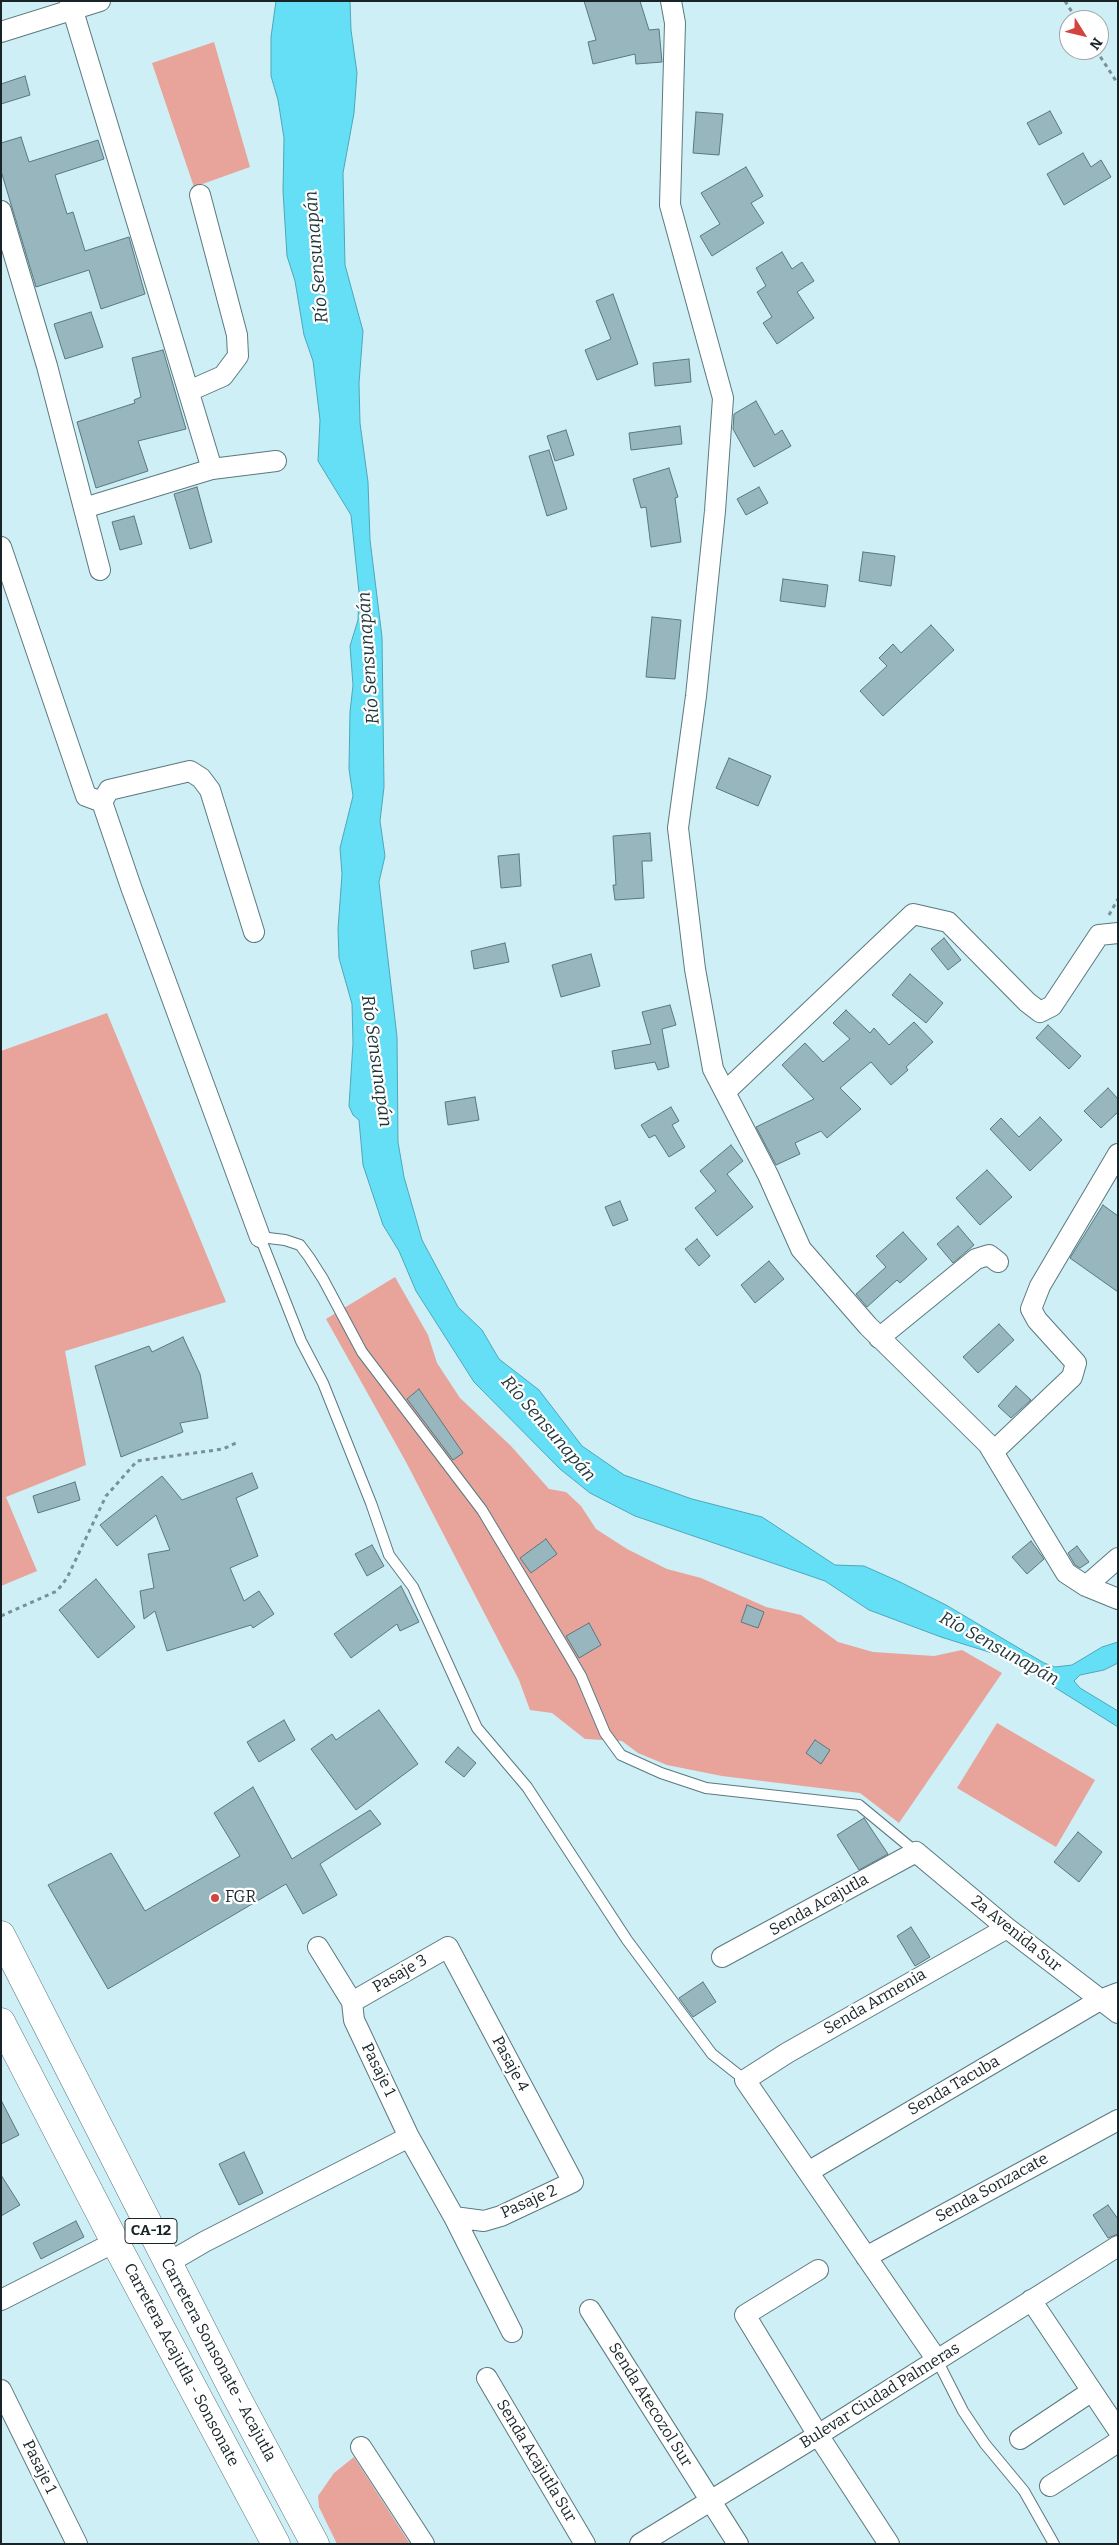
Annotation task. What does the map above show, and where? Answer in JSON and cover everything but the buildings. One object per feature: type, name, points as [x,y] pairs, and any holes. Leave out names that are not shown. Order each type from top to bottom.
[{"type":"highway","name":"Carretera Sonsonate - Acajutla","points":[[1,1935],[168,2263],[310,2534]]},
{"type":"highway","name":"Carretera Acajutla - Sonsonate","points":[[1,2022],[115,2242],[271,2532]]},
{"type":"street","points":[[1,32],[71,6],[100,1]]},
{"type":"street","points":[[672,1],[675,23],[670,205],[723,398],[715,511],[696,696],[678,828],[695,969],[713,1069],[768,1175],[800,1249],[879,1338],[988,1444],[1066,1573],[1086,1586],[1118,1599]]},
{"type":"street","points":[[71,6],[212,469]]},
{"type":"street","points":[[189,390],[224,376],[238,356],[237,335],[200,195]]},
{"type":"street","points":[[1,211],[47,366],[100,570]]},
{"type":"street","points":[[84,508],[212,469],[276,462]]},
{"type":"street","points":[[1,547],[86,796],[102,802]]},
{"type":"street","points":[[254,932],[210,790],[201,778],[190,771],[109,790],[102,802],[131,887],[260,1237]]},
{"type":"street","points":[[725,1092],[913,914],[948,922],[1027,1002],[1040,1012],[1052,1006],[1098,935],[1118,933]]},
{"type":"street","points":[[993,1452],[1072,1377],[1076,1363],[1037,1320],[1031,1309],[1040,1286],[1118,1154]]},
{"type":"street","points":[[879,1338],[976,1259],[989,1255],[998,1262]]},
{"type":"street","points":[[1086,1586],[1118,1558]]},
{"type":"street","name":"2a Avenida Sur","points":[[916,1852],[1007,1928],[1109,1996],[1118,2014]]},
{"type":"street","name":"Senda Acajutla","points":[[722,1957],[916,1852]]},
{"type":"street","name":"Senda Armenia","points":[[745,2080],[786,2053],[1007,1928]]},
{"type":"street","points":[[318,1947],[352,2002]]},
{"type":"street","name":"Pasaje 3","points":[[352,2002],[448,1947]]},
{"type":"street","name":"Pasaje 4","points":[[448,1947],[573,2182]]},
{"type":"street","name":"Senda Tacuba","points":[[808,2172],[1109,1996]]},
{"type":"street","name":"Pasaje 1","points":[[352,2002],[354,2020],[410,2137],[454,2217],[512,2332]]},
{"type":"street","points":[[745,2080],[937,2360]]},
{"type":"street","name":"Senda Sonzacate","points":[[866,2257],[1118,2120]]},
{"type":"street","points":[[168,2263],[212,2238],[410,2137]]},
{"type":"street","name":"Pasaje 2","points":[[454,2217],[484,2221],[501,2216],[573,2182]]},
{"type":"street","points":[[1,2300],[115,2242]]},
{"type":"street","name":"Bulevar Ciudad Palmeras","points":[[640,2544],[818,2435],[1118,2246]]},
{"type":"street","points":[[818,2270],[746,2315],[818,2435],[889,2544]]},
{"type":"street","points":[[1031,2300],[1118,2430]]},
{"type":"street","name":"Senda Atecozol Sur","points":[[590,2310],[738,2544]]},
{"type":"street","name":"Senda Acajutla Sur","points":[[487,2378],[586,2544]]},
{"type":"street","name":"Pasaje 1","points":[[1,2390],[77,2544]]},
{"type":"street","points":[[1020,2439],[1092,2391]]},
{"type":"street","points":[[1050,2486],[1118,2442]]},
{"type":"street","points":[[361,2447],[424,2544]]},
{"type":"lane","points":[[745,2080],[712,2054],[627,1940],[527,1787],[477,1728],[413,1587],[388,1555],[371,1503],[323,1383],[301,1341],[260,1237],[285,1240],[300,1245],[309,1257],[324,1279],[362,1352],[482,1510],[582,1676],[605,1733],[621,1755],[661,1773],[706,1788],[860,1805],[916,1852]]},
{"type":"lane","points":[[937,2360],[963,2411],[985,2444],[1024,2491],[1054,2544]]},
{"type":"path","points":[[1102,60],[1118,84]]},
{"type":"path","points":[[1,1616],[57,1592],[67,1578],[106,1496],[137,1461],[223,1449],[236,1443]]},
{"type":"shaded area","points":[[214,42],[250,167],[194,187],[152,63]]},
{"type":"shaded area","points":[[107,1013],[226,1302],[65,1351],[86,1465],[6,1497],[37,1571],[1,1586],[1,1051]]},
{"type":"shaded area","points":[[395,1277],[428,1335],[437,1363],[460,1398],[511,1446],[549,1489],[566,1492],[581,1506],[596,1529],[627,1549],[667,1569],[701,1578],[766,1607],[801,1615],[838,1642],[873,1652],[934,1656],[962,1650],[1002,1673],[899,1823],[860,1793],[722,1776],[667,1765],[638,1753],[622,1741],[585,1739],[552,1713],[530,1710],[519,1680],[406,1462],[326,1319]]},
{"type":"shaded area","points":[[997,1723],[1095,1780],[1056,1847],[957,1788]]},
{"type":"shaded area","points":[[354,2457],[410,2544],[337,2544],[319,2507],[318,2496],[334,2473]]},
{"type":"water","name":"Río Sensunapán","points":[[276,1],[350,1],[351,30],[357,73],[354,113],[343,173],[345,265],[363,331],[359,383],[360,423],[368,482],[370,540],[382,637],[384,787],[380,821],[385,856],[379,882],[397,1037],[398,1142],[404,1177],[422,1240],[458,1307],[482,1330],[499,1359],[539,1390],[582,1446],[624,1475],[692,1499],[762,1517],[835,1565],[864,1566],[900,1582],[946,1605],[1044,1663],[1055,1667],[1072,1665],[1102,1647],[1118,1642],[1118,1663],[1104,1670],[1080,1675],[1074,1681],[1080,1688],[1118,1711],[1118,1727],[1008,1658],[941,1637],[869,1610],[825,1581],[635,1516],[590,1493],[560,1469],[474,1382],[416,1291],[399,1251],[383,1225],[363,1165],[359,1120],[353,1115],[349,1106],[353,1043],[352,1004],[339,958],[338,929],[342,874],[340,848],[353,796],[349,769],[350,712],[353,685],[350,646],[358,620],[359,592],[351,515],[318,461],[320,420],[313,361],[304,335],[295,281],[287,256],[283,191],[284,138],[278,100],[271,76],[271,37]]},
{"type":"place","name":"FGR","points":[[215,1898]]}]
